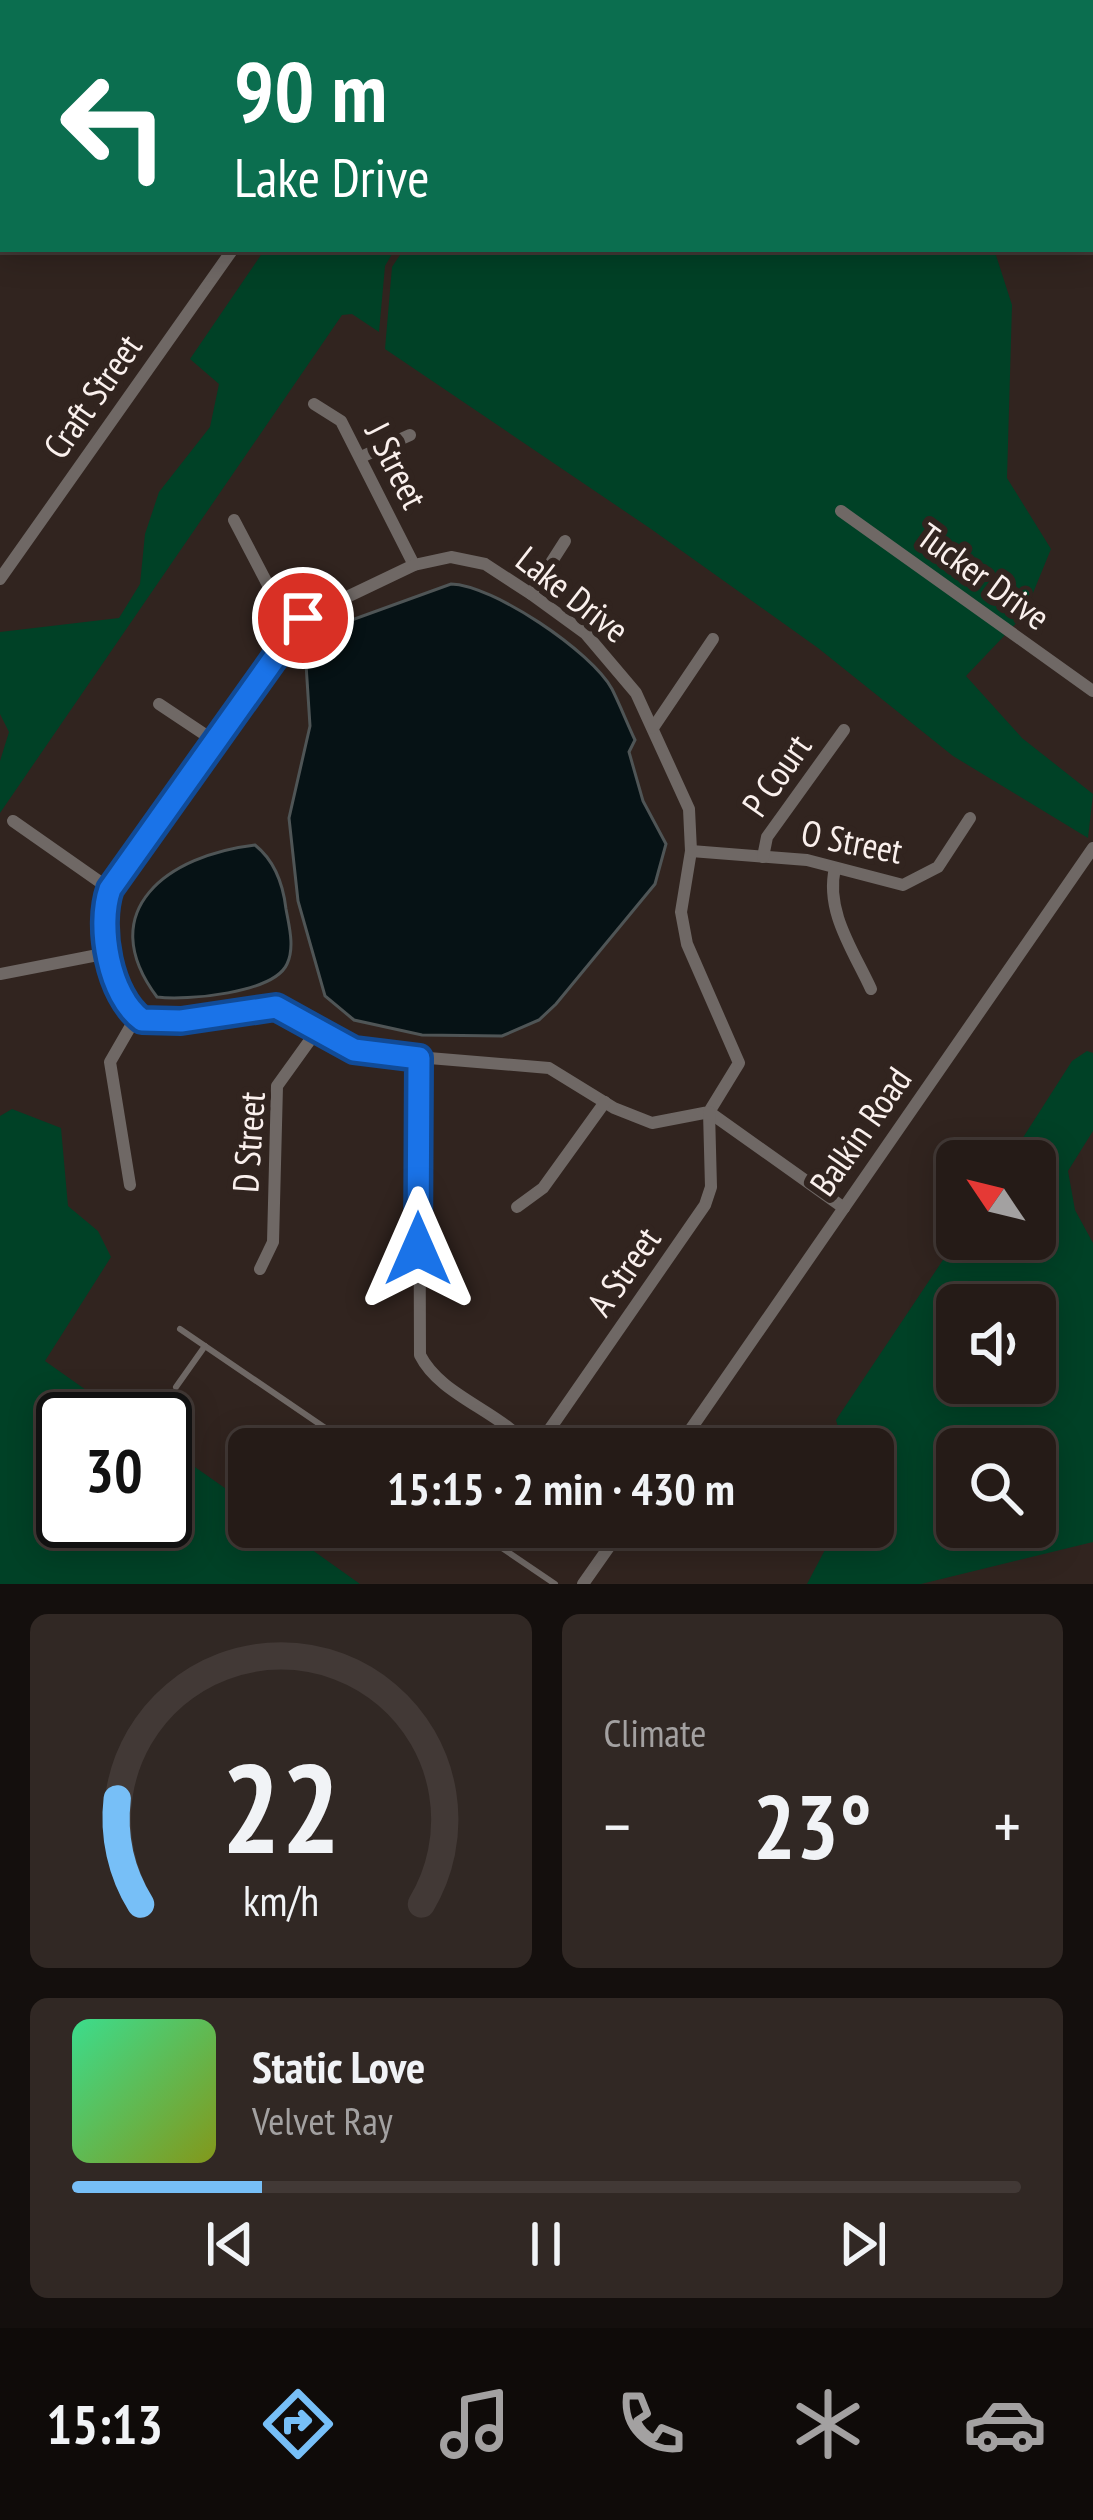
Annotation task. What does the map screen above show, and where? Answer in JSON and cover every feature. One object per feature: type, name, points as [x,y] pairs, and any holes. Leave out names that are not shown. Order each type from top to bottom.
[{"type":"street","name":"Craft Street","points":[[0,579],[231,252]]},
{"type":"street","name":"J Street","points":[[314,404],[340,421],[414,565]]},
{"type":"street","points":[[361,457],[410,435]]},
{"type":"street","name":"Tucker Drive","points":[[841,511],[1093,691]]},
{"type":"street","points":[[234,520],[291,629]]},
{"type":"street","points":[[531,594],[565,541]]},
{"type":"street","name":"Lake Drive","points":[[110,889],[303,618],[414,565],[472,560],[531,594],[608,656],[636,693],[689,809],[691,850],[682,912],[687,944],[740,1063],[709,1112]]},
{"type":"street","points":[[653,728],[713,639]]},
{"type":"street","points":[[159,704],[213,740]]},
{"type":"street","name":"P Court","points":[[763,857],[767,837],[844,730]]},
{"type":"street","name":"O Street","points":[[691,850],[807,860],[884,884],[916,883],[938,867],[970,818]]},
{"type":"street","points":[[14,821],[110,889],[104,925],[108,953],[127,1006],[136,1017],[154,1023],[181,1021],[263,1006],[296,1015],[354,1050],[549,1068],[605,1102],[652,1123],[709,1112],[844,1208]]},
{"type":"street","name":"Balkin Road","points":[[692,1428],[1093,848]]},
{"type":"street","points":[[835,868],[830,890],[836,913],[872,988]]},
{"type":"street","points":[[0,974],[108,953]]},
{"type":"street","points":[[130,1185],[110,1062],[136,1017]]},
{"type":"street","name":"D Street","points":[[260,1269],[273,1242],[277,1086],[318,1028]]},
{"type":"street","points":[[419,1058],[420,1355],[431,1372],[511,1428]]},
{"type":"street","points":[[518,1207],[544,1188],[605,1102]]},
{"type":"street","name":"A Street","points":[[548,1428],[705,1205],[711,1187],[709,1112]]},
{"type":"street","points":[[583,1584],[608,1548]]},
{"type":"lane","points":[[180,1329],[325,1428]]},
{"type":"lane","points":[[176,1387],[205,1346]]},
{"type":"lane","points":[[502,1548],[555,1584]]},
{"type":"green space","points":[[263,252],[393,252],[385,266],[379,332],[352,314],[342,315],[0,813],[0,761],[9,732],[0,714],[0,632],[119,618],[140,584],[145,534],[159,492],[210,427],[219,384],[190,359]]},
{"type":"green space","points":[[402,252],[995,252],[1012,305],[1007,478],[1051,549],[1024,615],[966,676],[1022,738],[1093,794],[1088,838],[953,756],[818,648],[385,349],[392,267]]},
{"type":"green space","points":[[1087,1051],[1093,1053],[1093,1131],[1068,1171],[1075,1210],[1093,1243],[1093,1542],[921,1584],[807,1584],[826,1548],[894,1548],[894,1428],[838,1428],[836,1420],[943,1260],[1056,1260],[1056,1140],[1021,1140],[1072,1061]]},
{"type":"green space","points":[[12,1109],[61,1128],[68,1206],[98,1231],[111,1257],[45,1361],[89,1392],[36,1392],[36,1548],[192,1548],[192,1465],[228,1490],[228,1548],[309,1548],[360,1584],[0,1584],[0,1116]]},
{"type":"shaded area","points":[[451,584],[491,595],[515,608],[563,639],[601,674],[635,740],[629,752],[643,801],[666,844],[655,884],[556,1004],[539,1020],[502,1036],[422,1035],[354,1020],[325,996],[298,901],[289,818],[310,726],[306,664],[335,626]]},
{"type":"shaded area","points":[[255,845],[273,865],[283,890],[291,936],[287,964],[279,974],[248,988],[188,998],[157,997],[139,966],[133,938],[137,913],[149,892],[194,861]]},
{"type":"route","points":[[303,618],[110,889],[104,925],[108,953],[127,1006],[142,1020],[181,1021],[276,1007],[354,1050],[419,1058],[418,1249]]}]
